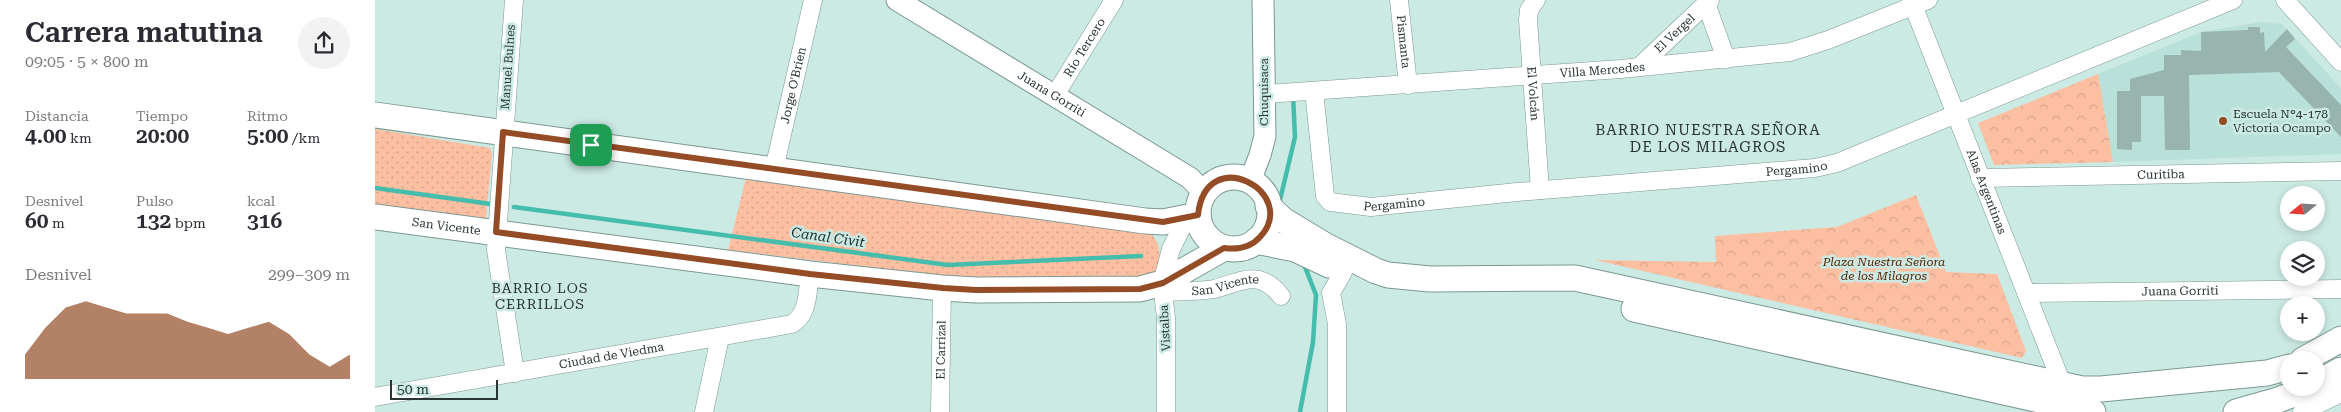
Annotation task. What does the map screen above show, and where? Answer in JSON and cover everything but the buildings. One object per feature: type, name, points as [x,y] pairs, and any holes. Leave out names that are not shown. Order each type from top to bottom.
[{"type":"main road","points":[[375,115],[1145,221],[1163,222],[1196,209],[1213,184],[1223,179],[1235,178],[1250,181],[1264,195],[1269,206],[1283,220],[1326,246],[1388,275],[1431,279],[1575,278],[2082,389],[2101,389],[2280,369]]},
{"type":"main road","points":[[1196,209],[1205,235],[1216,245],[1224,248],[1241,248],[1256,241],[1267,226],[1269,206]]},
{"type":"main road","name":"San Vicente","points":[[375,217],[810,274],[976,290],[1140,289],[1162,287],[1224,248]]},
{"type":"main road","points":[[1256,241],[1295,248],[1374,287],[1396,292],[1462,294],[1562,292],[1580,294],[1738,333],[2093,412]]},
{"type":"main road","points":[[2319,351],[2341,339]]},
{"type":"main road","points":[[2325,379],[2341,370]]},
{"type":"main road","points":[[2236,412],[2289,396]]},
{"type":"street","name":"Manuel Bulnes","points":[[513,0],[496,250],[515,372]]},
{"type":"street","name":"Jorge O'Brien","points":[[774,169],[813,0]]},
{"type":"street","name":"Juana Gorriti","points":[[897,0],[1190,178],[1196,209]]},
{"type":"street","name":"Río Tercero","points":[[1055,96],[1115,0]]},
{"type":"street","name":"Chuquisaca","points":[[1250,181],[1265,136],[1290,93],[1263,0]]},
{"type":"street","name":"Pismanta","points":[[1399,0],[1408,84]]},
{"type":"street","name":"El Volcán","points":[[1536,0],[1529,10],[1528,20],[1540,190]]},
{"type":"street","name":"Pergamino","points":[[1290,93],[1325,196],[1330,202],[1371,207],[1540,190],[1815,168],[1837,163],[2233,0]]},
{"type":"street","points":[[2285,0],[2341,62]]},
{"type":"street","points":[[1708,2],[1726,59]]},
{"type":"street","name":"El Vergel","points":[[1639,67],[1708,2]]},
{"type":"street","name":"Villa Mercedes","points":[[1290,93],[1639,67],[1726,59],[1806,48],[1917,2]]},
{"type":"street","name":"Alas Argentinas","points":[[1917,2],[1980,178],[2062,384]]},
{"type":"street","name":"Curitiba","points":[[1980,178],[2341,171]]},
{"type":"street","name":"Vistalba","points":[[1166,412],[1166,318],[1162,287],[1171,249],[1196,209]]},
{"type":"street","points":[[1337,412],[1337,324],[1331,293],[1343,272]]},
{"type":"street","name":"Ciudad de Viedma","points":[[375,397],[792,324],[800,319],[805,310],[810,274]]},
{"type":"street","name":"San Vicente","points":[[1162,287],[1214,288],[1229,282],[1253,279],[1265,281],[1274,287],[1281,296]]},
{"type":"street","name":"El Carrizal","points":[[940,412],[943,288]]},
{"type":"street","name":"Juana Gorriti","points":[[2026,293],[2339,289]]},
{"type":"street","points":[[704,412],[720,338]]},
{"type":"street","points":[[2302,412],[2341,393]]},
{"type":"shaded area","name":"Escuela N°4-178 Victoria Ocampo","points":[[2261,22],[2282,24],[2341,88],[2341,154],[2113,162],[2098,74],[2201,32]]},
{"type":"green space","points":[[2098,74],[2113,162],[1994,165],[1978,123]]},
{"type":"green space","points":[[375,129],[490,148],[492,153],[486,218],[375,205]]},
{"type":"green space","points":[[746,178],[1149,233],[1158,244],[1159,266],[1157,272],[1152,276],[959,278],[728,250]]},
{"type":"green space","name":"Plaza Nuestra Señora de los Milagros","points":[[1916,195],[1946,272],[1997,274],[2026,351],[2022,358],[1595,260],[1716,262],[1715,236],[1837,227]]},
{"type":"waterway","name":"Canal Civit","points":[[1280,200],[1295,137],[1293,95]]},
{"type":"waterway","name":"Canal Civit","points":[[375,188],[491,204]]},
{"type":"waterway","name":"Canal Civit","points":[[514,207],[948,265],[1141,256]]},
{"type":"waterway","points":[[1300,412],[1313,342],[1316,295],[1305,267]]},
{"type":"place","name":"Escuela N°4-178 Victoria Ocampo","points":[[2223,121]]},
{"type":"district","name":"BARRIO NUESTRA SEÑORA DE LOS MILAGROS","points":[[1708,138]]},
{"type":"district","name":"BARRIO LOS CERRILLOS","points":[[540,296]]},
{"type":"route","points":[[503,132],[591,145],[1163,222],[1186,219],[1198,215],[1199,203],[1204,193],[1213,184],[1223,179],[1235,178],[1250,181],[1257,186],[1269,206],[1269,216],[1263,234],[1249,246],[1232,249],[1224,248],[1207,256],[1163,283],[1140,289],[976,290],[943,288],[810,274],[496,232],[503,132]]}]
